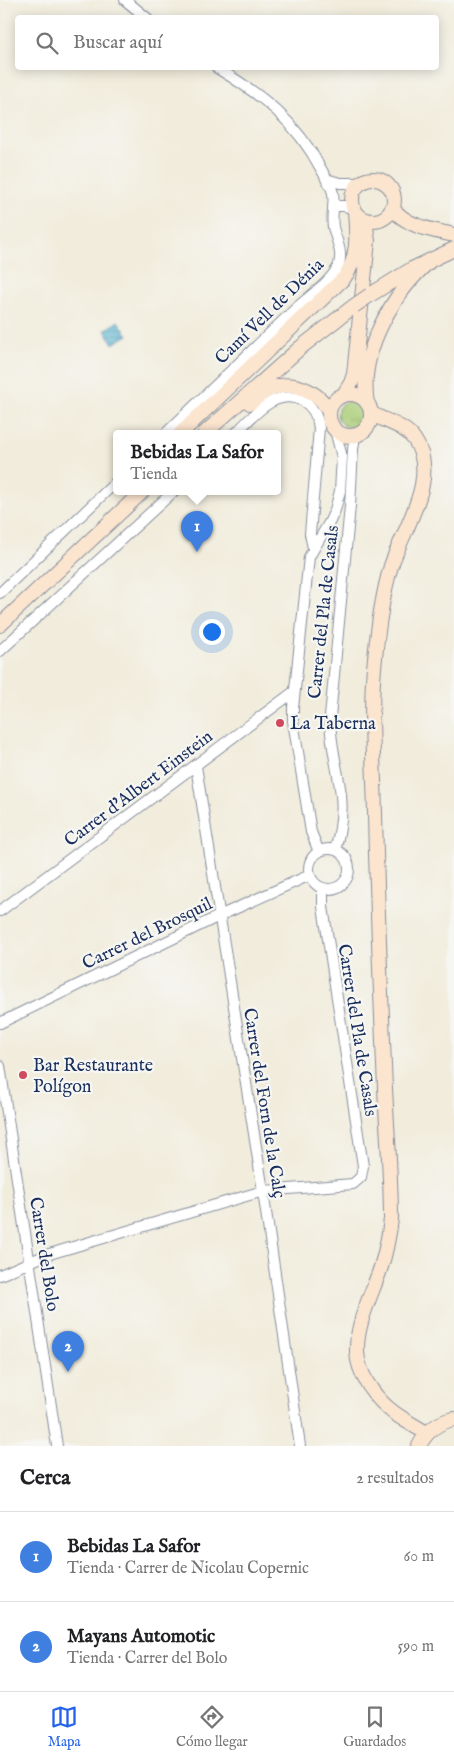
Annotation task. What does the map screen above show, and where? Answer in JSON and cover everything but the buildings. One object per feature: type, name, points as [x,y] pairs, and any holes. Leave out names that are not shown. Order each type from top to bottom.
[{"type":"main road","points":[[344,394],[354,374],[368,241],[363,215],[351,198],[355,187],[353,183],[373,178],[387,183],[394,198],[392,208],[386,216],[363,215]]},
{"type":"main road","points":[[392,208],[399,216],[410,223],[454,235]]},
{"type":"main road","points":[[184,430],[344,278],[352,265],[356,252],[358,231],[363,215]]},
{"type":"main road","points":[[207,430],[300,348],[354,306],[393,280],[454,250]]},
{"type":"main road","points":[[361,431],[366,404],[366,384],[369,365],[381,326],[403,288],[417,271],[431,260]]},
{"type":"main road","points":[[354,374],[356,386],[366,404]]},
{"type":"main road","points":[[219,430],[256,398],[268,390],[281,386],[300,388],[316,395],[329,412]]},
{"type":"main road","points":[[390,422],[374,423],[361,431],[345,436],[335,430],[329,421],[329,412],[335,399],[344,394],[352,393],[390,422],[403,428],[413,438],[423,461],[423,479],[417,502],[391,567],[378,630],[374,664],[376,837],[391,1219],[388,1242],[360,1328],[357,1353],[366,1382],[378,1398],[398,1416],[426,1433]]},
{"type":"main road","points":[[112,521],[129,495]]},
{"type":"main road","points":[[0,625],[139,495]]},
{"type":"main road","points":[[112,521],[147,495]]},
{"type":"main road","points":[[419,1446],[426,1433],[436,1425],[454,1419]]},
{"type":"street","points":[[125,0],[142,15]]},
{"type":"street","points":[[220,70],[259,95],[280,112],[296,129],[311,149],[332,191],[353,183]]},
{"type":"street","points":[[326,179],[353,183]]},
{"type":"street","name":"Camí Vell de Dénia","points":[[169,430],[329,278],[337,268],[340,247],[333,226],[332,191]]},
{"type":"street","points":[[333,206],[345,206],[363,215]]},
{"type":"street","name":"Carrer del Pla de Casals","points":[[239,430],[270,402],[288,398],[298,399],[306,402],[314,411],[319,428],[310,534],[313,548]]},
{"type":"street","name":"Carrer del Pla de Casals","points":[[319,852],[311,832],[293,721],[308,563],[313,548],[326,531],[339,499],[342,457],[335,430]]},
{"type":"street","name":"Carrer del Pla de Casals","points":[[335,850],[342,806],[331,736],[330,717],[350,506],[353,449],[361,431]]},
{"type":"street","points":[[0,593],[113,485]]},
{"type":"street","points":[[0,651],[170,495]]},
{"type":"street","name":"Carrer d'Albert Einstein","points":[[0,911],[295,691]]},
{"type":"street","name":"Carrer del Forn de la Calç","points":[[196,766],[263,1191],[300,1446]]},
{"type":"street","points":[[335,850],[343,855],[348,863],[347,878],[337,887],[323,888],[315,883],[310,875],[311,861],[319,852],[335,850]]},
{"type":"street","name":"Carrer del Brosquil","points":[[0,1023],[219,916],[310,875]]},
{"type":"street","name":"Carrer del Pla de Casals","points":[[263,1191],[353,1184],[361,1178],[363,1166],[323,907],[323,888]]},
{"type":"street","name":"Carrer del Bolo","points":[[0,1066],[57,1446]]},
{"type":"street","points":[[0,1275],[30,1263],[46,1254],[263,1191]]},
{"type":"green space","points":[[350,401],[359,405],[363,414],[359,423],[350,427],[341,423],[337,414],[341,405]]},
{"type":"water","points":[[118,321],[128,335],[113,344],[105,330]]},
{"type":"place","name":"Bebidas La Safor","points":[[197,552]]},
{"type":"place","name":"La Taberna","points":[[280,723]]},
{"type":"place","name":"Bar Restaurante Polígon","points":[[23,1075]]},
{"type":"place","name":"Mayans Automotic","points":[[68,1372]]}]
